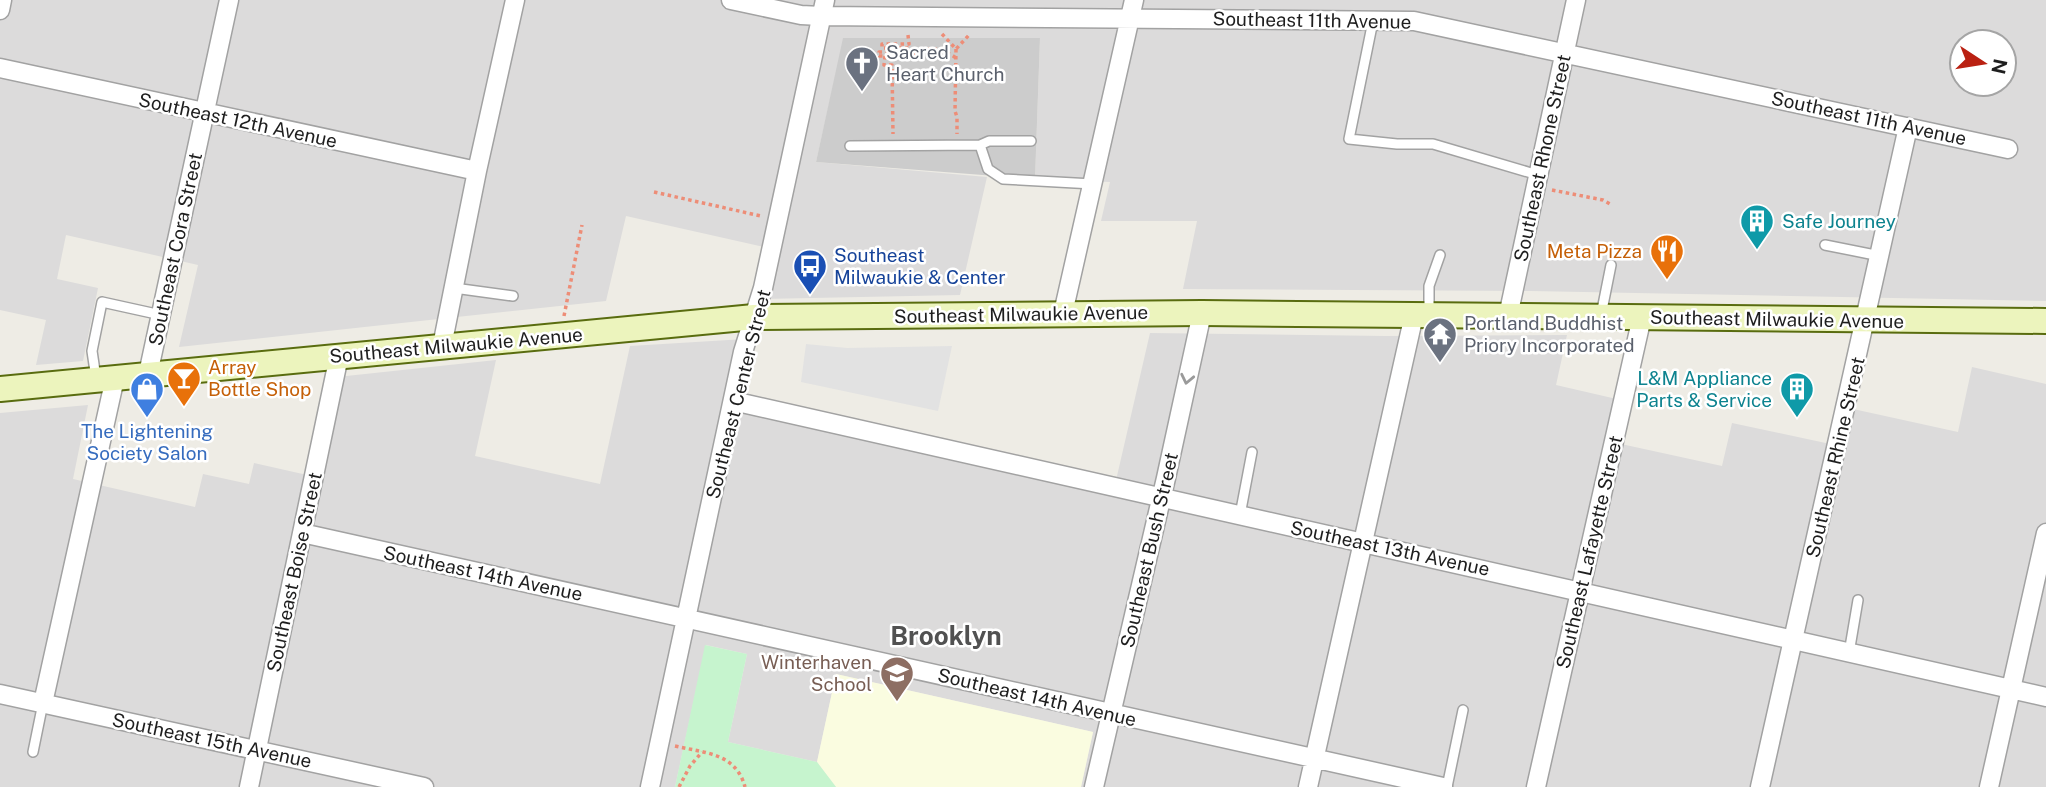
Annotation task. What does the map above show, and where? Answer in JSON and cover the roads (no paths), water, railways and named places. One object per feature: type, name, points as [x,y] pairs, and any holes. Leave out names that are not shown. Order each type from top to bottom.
[{"type":"main road","name":"Southeast Milwaukie Avenue","points":[[0,389],[754,317],[1202,313],[2046,321]]},
{"type":"street","points":[[0,10],[2,0]]},
{"type":"street","name":"Southeast Cora Street","points":[[148,374],[229,0]]},
{"type":"street","points":[[442,346],[515,0]]},
{"type":"street","name":"Southeast 11th Avenue","points":[[731,0],[801,15],[823,8],[908,16],[1132,9],[1415,21],[2008,149]]},
{"type":"street","name":"Southeast Rhone Street","points":[[1508,316],[1576,0]]},
{"type":"street","name":"Southeast Center Street","points":[[650,787],[743,352],[763,288],[823,8]]},
{"type":"street","points":[[1063,313],[1132,9]]},
{"type":"street","name":"Southeast 12th Avenue","points":[[0,68],[477,171]]},
{"type":"street","name":"Southeast Rhine Street","points":[[1760,787],[1908,127]]},
{"type":"street","name":"Southeast Bush Street","points":[[1094,787],[1202,313]]},
{"type":"street","points":[[1308,787],[1364,542],[1422,315]]},
{"type":"street","name":"Southeast Lafayette Street","points":[[1536,787],[1642,317]]},
{"type":"street","name":"Southeast Boise Street","points":[[249,787],[339,356]]},
{"type":"street","points":[[43,703],[106,379]]},
{"type":"street","name":"Southeast 13th Avenue","points":[[733,401],[2046,697]]},
{"type":"street","name":"Southeast 14th Avenue","points":[[302,533],[1445,787]]},
{"type":"street","points":[[1989,787],[2010,689],[2043,560],[2046,533]]},
{"type":"street","name":"Southeast 15th Avenue","points":[[0,694],[424,787]]},
{"type":"lane","points":[[1373,20],[1349,139],[1397,144],[1433,144],[1537,181]]},
{"type":"lane","points":[[850,146],[981,145],[989,141],[1031,141]]},
{"type":"lane","points":[[981,145],[988,169],[1003,179],[1093,184]]},
{"type":"lane","points":[[1825,244],[1880,256]]},
{"type":"lane","points":[[1422,315],[1440,256]]},
{"type":"lane","points":[[1601,317],[1611,265]]},
{"type":"lane","points":[[454,288],[513,296]]},
{"type":"lane","points":[[106,379],[92,351],[102,302],[161,314]]},
{"type":"lane","points":[[1240,515],[1252,452]]},
{"type":"lane","points":[[1849,653],[1858,600]]},
{"type":"lane","points":[[33,752],[43,703]]},
{"type":"lane","points":[[1445,787],[1463,710]]},
{"type":"place","name":"Sacred Heart Church","points":[[862,93]]},
{"type":"place","name":"Safe Journey","points":[[1757,251]]},
{"type":"place","name":"Meta Pizza","points":[[1667,281]]},
{"type":"place","name":"Southeast Milwaukie & Center","points":[[810,296]]},
{"type":"place","name":"Portland Buddhist Priory Incorporated","points":[[1440,364]]},
{"type":"place","name":"Array Bottle Shop","points":[[184,408]]},
{"type":"place","name":"The Lightening Society Salon","points":[[147,419]]},
{"type":"place","name":"L&M Appliance Parts & Service","points":[[1797,419]]},
{"type":"place","name":"Winterhaven School","points":[[897,703]]},
{"type":"district","name":"Brooklyn","points":[[946,636]]}]
